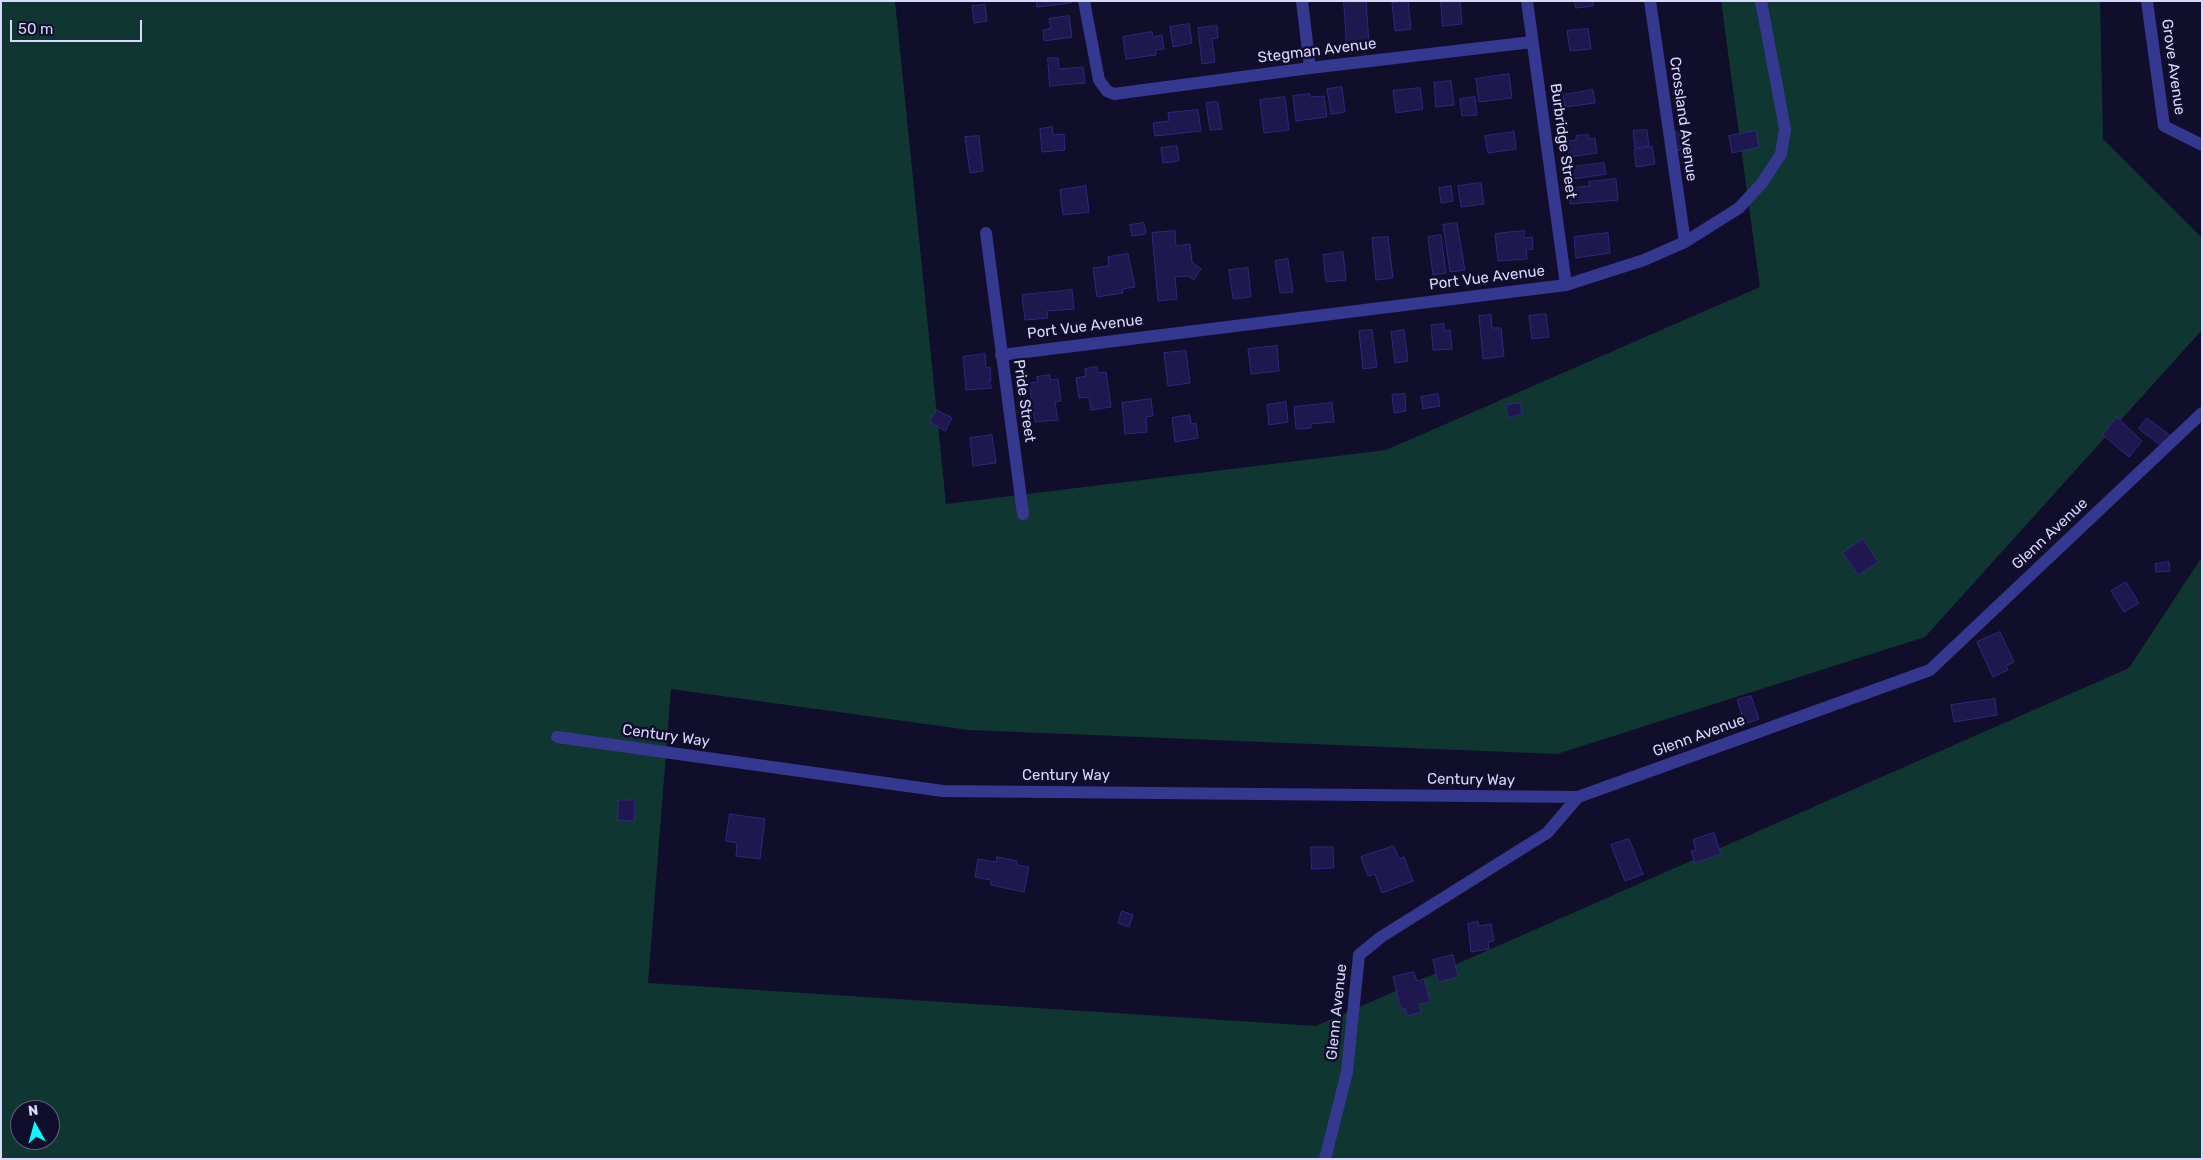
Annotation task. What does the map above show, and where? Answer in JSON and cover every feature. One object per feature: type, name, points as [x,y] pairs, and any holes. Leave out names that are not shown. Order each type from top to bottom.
[{"type":"street","name":"Stegman Avenue","points":[[1084,1],[1099,80],[1106,91],[1114,94],[1310,68],[1532,42]]},
{"type":"street","points":[[1302,1],[1310,68]]},
{"type":"street","name":"Burbridge Street","points":[[1527,1],[1566,285]]},
{"type":"street","name":"Crossland Avenue","points":[[1650,1],[1684,242]]},
{"type":"street","name":"Port Vue Avenue","points":[[1001,354],[1566,285],[1644,260],[1684,242],[1739,208],[1762,182],[1781,154],[1785,129],[1761,1]]},
{"type":"street","name":"Grove Avenue","points":[[2147,1],[2164,126],[2202,145]]},
{"type":"street","name":"Pride Street","points":[[986,233],[1023,514]]},
{"type":"street","name":"Glenn Avenue","points":[[1325,1159],[1347,1072],[1359,955],[1380,937],[1547,833],[1578,797],[1930,670],[2202,413]]},
{"type":"street","name":"Century Way","points":[[557,737],[943,792],[1578,797]]},
{"type":"green space","points":[[1,1],[895,1],[946,504],[1386,450],[1760,287],[1721,1],[2100,1],[2103,139],[2202,238],[2202,330],[1925,637],[1557,754],[969,730],[671,689],[648,983],[1316,1026],[2129,668],[2202,557],[2202,1159],[1,1159]]},
{"type":"building","points":[[1037,1],[1071,1],[1071,3],[1037,7]]},
{"type":"building","points":[[1344,1],[1366,1],[1369,43],[1347,44]]},
{"type":"building","points":[[1408,1],[1411,29],[1395,31],[1392,3]]},
{"type":"building","points":[[1441,1],[1460,1],[1462,24],[1443,26]]},
{"type":"building","points":[[1575,1],[1593,1],[1593,6],[1576,8]]},
{"type":"building","points":[[985,5],[987,21],[974,23],[972,6]]},
{"type":"building","points":[[1069,16],[1072,37],[1044,41],[1043,30],[1051,28],[1049,19]]},
{"type":"building","points":[[1189,24],[1192,43],[1173,47],[1170,27]]},
{"type":"building","points":[[1217,26],[1218,38],[1212,39],[1215,62],[1202,64],[1198,28]]},
{"type":"building","points":[[1588,29],[1591,49],[1570,51],[1567,31]]},
{"type":"building","points":[[1152,32],[1153,37],[1162,35],[1164,49],[1156,50],[1156,55],[1126,59],[1123,37]]},
{"type":"building","points":[[1048,58],[1058,58],[1059,69],[1083,67],[1085,83],[1050,86]]},
{"type":"building","points":[[1509,74],[1512,98],[1479,102],[1476,79]]},
{"type":"building","points":[[1451,81],[1454,105],[1436,107],[1434,83]]},
{"type":"building","points":[[1342,87],[1345,112],[1331,114],[1327,89]]},
{"type":"building","points":[[1420,88],[1423,109],[1396,113],[1393,91]]},
{"type":"building","points":[[1593,90],[1595,103],[1565,107],[1563,95]]},
{"type":"building","points":[[1310,94],[1311,97],[1324,96],[1327,117],[1296,121],[1293,96]]},
{"type":"building","points":[[1285,97],[1289,130],[1264,133],[1260,100]]},
{"type":"building","points":[[1475,97],[1477,115],[1462,116],[1460,99]]},
{"type":"building","points":[[1218,102],[1222,129],[1210,130],[1206,103]]},
{"type":"building","points":[[1198,110],[1201,131],[1155,136],[1153,123],[1169,121],[1168,113]]},
{"type":"building","points":[[1052,127],[1053,135],[1064,134],[1065,150],[1042,152],[1040,129]]},
{"type":"building","points":[[1647,130],[1649,146],[1635,148],[1633,131]]},
{"type":"building","points":[[1756,131],[1759,147],[1732,153],[1729,136]]},
{"type":"building","points":[[1514,132],[1516,149],[1488,153],[1485,136]]},
{"type":"building","points":[[1680,132],[1681,150],[1672,151],[1671,133]]},
{"type":"building","points":[[1588,135],[1588,139],[1595,138],[1597,153],[1569,157],[1567,141],[1576,140],[1576,136]]},
{"type":"building","points":[[979,136],[983,171],[970,173],[965,137]]},
{"type":"building","points":[[1177,146],[1179,161],[1163,163],[1161,148]]},
{"type":"building","points":[[1652,147],[1655,164],[1636,167],[1634,150]]},
{"type":"building","points":[[1604,163],[1606,174],[1573,179],[1572,167]]},
{"type":"building","points":[[1616,179],[1618,200],[1570,204],[1568,188],[1590,186],[1589,182]]},
{"type":"building","points":[[1481,183],[1484,204],[1461,207],[1458,186]]},
{"type":"building","points":[[1086,186],[1089,212],[1063,215],[1060,190]]},
{"type":"building","points":[[1451,186],[1453,201],[1441,203],[1439,188]]},
{"type":"building","points":[[1144,223],[1146,234],[1132,236],[1130,225]]},
{"type":"building","points":[[1457,223],[1465,270],[1450,272],[1443,225]]},
{"type":"building","points":[[1175,231],[1176,246],[1190,244],[1192,262],[1201,269],[1194,280],[1188,276],[1175,277],[1177,299],[1158,301],[1152,233]]},
{"type":"building","points":[[1524,231],[1524,238],[1532,237],[1533,249],[1526,250],[1527,259],[1498,261],[1495,234]]},
{"type":"building","points":[[1608,233],[1610,253],[1576,258],[1574,237]]},
{"type":"building","points":[[1441,235],[1446,273],[1433,275],[1428,237]]},
{"type":"building","points":[[1388,237],[1393,278],[1376,280],[1372,238]]},
{"type":"building","points":[[1343,252],[1346,280],[1326,282],[1323,255]]},
{"type":"building","points":[[1128,254],[1135,287],[1122,289],[1123,293],[1097,297],[1093,268],[1109,266],[1108,257]]},
{"type":"building","points":[[1288,259],[1293,292],[1280,293],[1275,261]]},
{"type":"building","points":[[1248,268],[1251,297],[1233,299],[1229,270]]},
{"type":"building","points":[[1072,290],[1074,309],[1047,311],[1048,318],[1025,320],[1022,295]]},
{"type":"building","points":[[1546,314],[1549,337],[1532,339],[1529,316]]},
{"type":"building","points":[[1491,315],[1492,328],[1501,328],[1504,356],[1483,359],[1479,316]]},
{"type":"building","points":[[1444,324],[1444,331],[1450,330],[1452,349],[1433,350],[1431,325]]},
{"type":"building","points":[[1372,330],[1377,367],[1363,369],[1359,331]]},
{"type":"building","points":[[1404,330],[1408,361],[1395,363],[1391,332]]},
{"type":"building","points":[[1277,346],[1279,371],[1251,374],[1248,349]]},
{"type":"building","points":[[1186,351],[1190,383],[1168,386],[1164,353]]},
{"type":"building","points":[[985,354],[986,368],[990,367],[991,381],[988,381],[992,388],[966,390],[963,357]]},
{"type":"building","points":[[1097,367],[1098,373],[1106,372],[1111,407],[1091,410],[1089,397],[1079,398],[1076,378],[1086,376],[1085,369]]},
{"type":"building","points":[[1050,375],[1050,380],[1058,379],[1061,401],[1055,402],[1058,420],[1035,422],[1029,383],[1038,382],[1037,377]]},
{"type":"building","points":[[1405,394],[1406,411],[1394,413],[1392,395]]},
{"type":"building","points":[[1438,394],[1440,406],[1423,409],[1421,397]]},
{"type":"building","points":[[1151,399],[1153,416],[1146,417],[1147,432],[1125,434],[1122,403]]},
{"type":"building","points":[[1286,402],[1288,422],[1269,425],[1267,405]]},
{"type":"building","points":[[1332,403],[1334,422],[1311,424],[1311,428],[1296,429],[1294,407]]},
{"type":"building","points":[[1520,403],[1522,414],[1508,417],[1506,405]]},
{"type":"building","points":[[937,410],[952,418],[945,431],[930,422]]},
{"type":"building","points":[[1190,415],[1191,424],[1196,423],[1198,438],[1175,442],[1172,418]]},
{"type":"building","points":[[2117,417],[2142,441],[2129,457],[2103,435]]},
{"type":"building","points":[[2147,418],[2172,437],[2164,448],[2139,429]]},
{"type":"building","points":[[992,435],[996,463],[973,466],[970,438]]},
{"type":"building","points":[[1863,539],[1878,562],[1858,575],[1843,553]]},
{"type":"building","points":[[2169,562],[2170,571],[2156,572],[2155,564]]},
{"type":"building","points":[[2126,582],[2139,603],[2124,612],[2111,591]]},
{"type":"building","points":[[2000,632],[2014,662],[2006,666],[2008,670],[1993,677],[1977,642]]},
{"type":"building","points":[[1751,696],[1759,719],[1745,724],[1737,700]]},
{"type":"building","points":[[1995,699],[1997,715],[1954,722],[1951,705]]},
{"type":"building","points":[[619,800],[635,800],[634,821],[618,820]]},
{"type":"building","points":[[730,814],[765,819],[760,859],[736,856],[737,843],[726,841]]},
{"type":"building","points":[[1714,833],[1721,854],[1695,863],[1691,851],[1696,850],[1693,840]]},
{"type":"building","points":[[1629,839],[1643,874],[1625,881],[1611,845]]},
{"type":"building","points":[[1394,846],[1399,859],[1404,857],[1413,881],[1382,893],[1375,874],[1368,876],[1361,857]]},
{"type":"building","points":[[1311,847],[1333,847],[1334,868],[1312,869]]},
{"type":"building","points":[[997,857],[1017,861],[1017,865],[1029,867],[1024,892],[991,885],[991,880],[975,877],[978,859],[996,862]]},
{"type":"building","points":[[1122,911],[1133,915],[1129,927],[1118,923]]},
{"type":"building","points":[[1478,922],[1479,926],[1491,924],[1494,941],[1488,942],[1489,949],[1471,952],[1468,924]]},
{"type":"building","points":[[1453,955],[1458,977],[1438,982],[1433,960]]},
{"type":"building","points":[[1414,972],[1417,981],[1424,979],[1430,1002],[1419,1004],[1421,1012],[1407,1016],[1405,1008],[1401,1010],[1393,977]]}]
